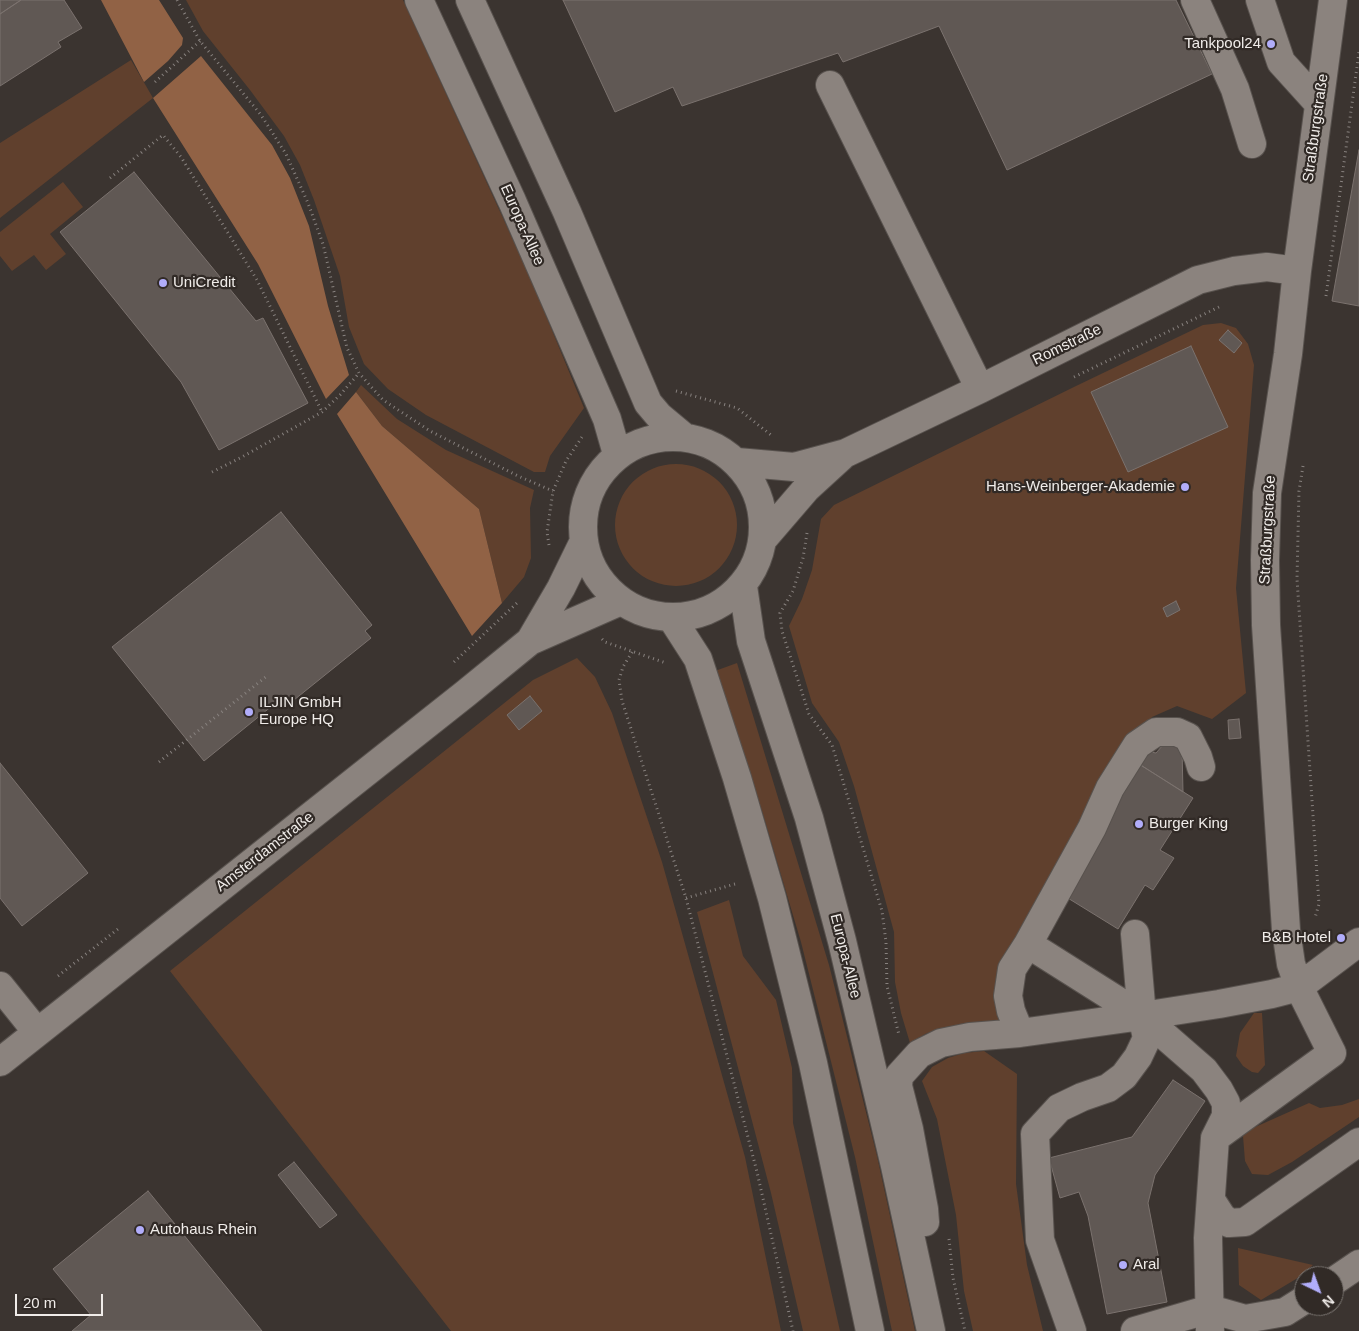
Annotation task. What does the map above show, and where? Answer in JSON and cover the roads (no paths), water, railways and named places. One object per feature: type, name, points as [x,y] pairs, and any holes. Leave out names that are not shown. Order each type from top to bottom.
[{"type":"street","name":"Europa-Allee","points":[[418,0],[512,201],[607,419],[617,454]]},
{"type":"street","points":[[470,0],[568,212],[648,403],[658,416],[683,436]]},
{"type":"street","points":[[1195,0],[1235,89],[1252,144]]},
{"type":"street","name":"Straßburgstraße","points":[[1215,1138],[1332,1053],[1299,986],[1291,964],[1286,930],[1266,625],[1265,560],[1267,493],[1288,354],[1297,271],[1333,0]]},
{"type":"street","points":[[1268,8],[1281,62],[1319,104]]},
{"type":"street","points":[[830,85],[980,389]]},
{"type":"street","name":"Romstraße","points":[[737,462],[794,468],[846,453],[980,389],[1198,280],[1234,271],[1267,267],[1297,271]]},
{"type":"street","points":[[683,436],[711,444],[737,462],[752,481],[761,503],[763,539],[756,564],[743,586],[707,611],[671,617],[644,613],[621,602],[602,584],[590,564],[583,543],[582,520],[587,497],[601,470],[617,454],[653,438],[683,436]]},
{"type":"street","name":"Romstraße","points":[[763,539],[806,489],[846,453]]},
{"type":"street","name":"Amsterdamstraße","points":[[530,641],[561,588],[583,543]]},
{"type":"street","name":"Europa-Allee","points":[[743,586],[751,641],[809,818],[842,941],[931,1331]]},
{"type":"street","name":"Amsterdamstraße","points":[[0,1062],[530,641],[621,602]]},
{"type":"street","points":[[671,617],[698,659],[737,778],[772,898],[813,1063],[870,1331]]},
{"type":"street","points":[[1020,1033],[1008,996],[1012,969],[1028,944],[1092,828],[1110,788],[1137,745],[1156,732],[1177,732],[1188,737],[1201,767]]},
{"type":"street","points":[[1072,1331],[1040,1240],[1035,1134],[1059,1108],[1108,1088],[1124,1076],[1138,1057],[1147,1038],[1142,1016],[1135,934]]},
{"type":"street","points":[[923,1292],[926,1252],[924,1209],[898,1086],[899,1076],[919,1054],[941,1043],[970,1037],[1020,1033],[1142,1016],[1218,1004],[1299,986],[1359,942]]},
{"type":"street","points":[[1028,944],[1142,1016],[1204,1070],[1226,1103],[1226,1116],[1215,1138],[1208,1238],[1210,1320]]},
{"type":"street","points":[[0,986],[37,1032]]},
{"type":"street","points":[[1211,1200],[1222,1217],[1229,1223],[1245,1222],[1359,1142]]},
{"type":"street","points":[[1344,1274],[1359,1264]]},
{"type":"street","points":[[1135,1331],[1210,1320],[1245,1319],[1285,1312],[1294,1306]]},
{"type":"place","name":"Tankpool24","points":[[1271,44]]},
{"type":"place","name":"UniCredit","points":[[163,283]]},
{"type":"place","name":"Hans-Weinberger-Akademie","points":[[1185,487]]},
{"type":"place","name":"ILJIN GmbH Europe HQ","points":[[249,712]]},
{"type":"place","name":"Burger King","points":[[1139,824]]},
{"type":"place","name":"B&B Hotel","points":[[1341,938]]},
{"type":"place","name":"Autohaus Rhein","points":[[140,1230]]},
{"type":"place","name":"Aral","points":[[1123,1265]]}]
